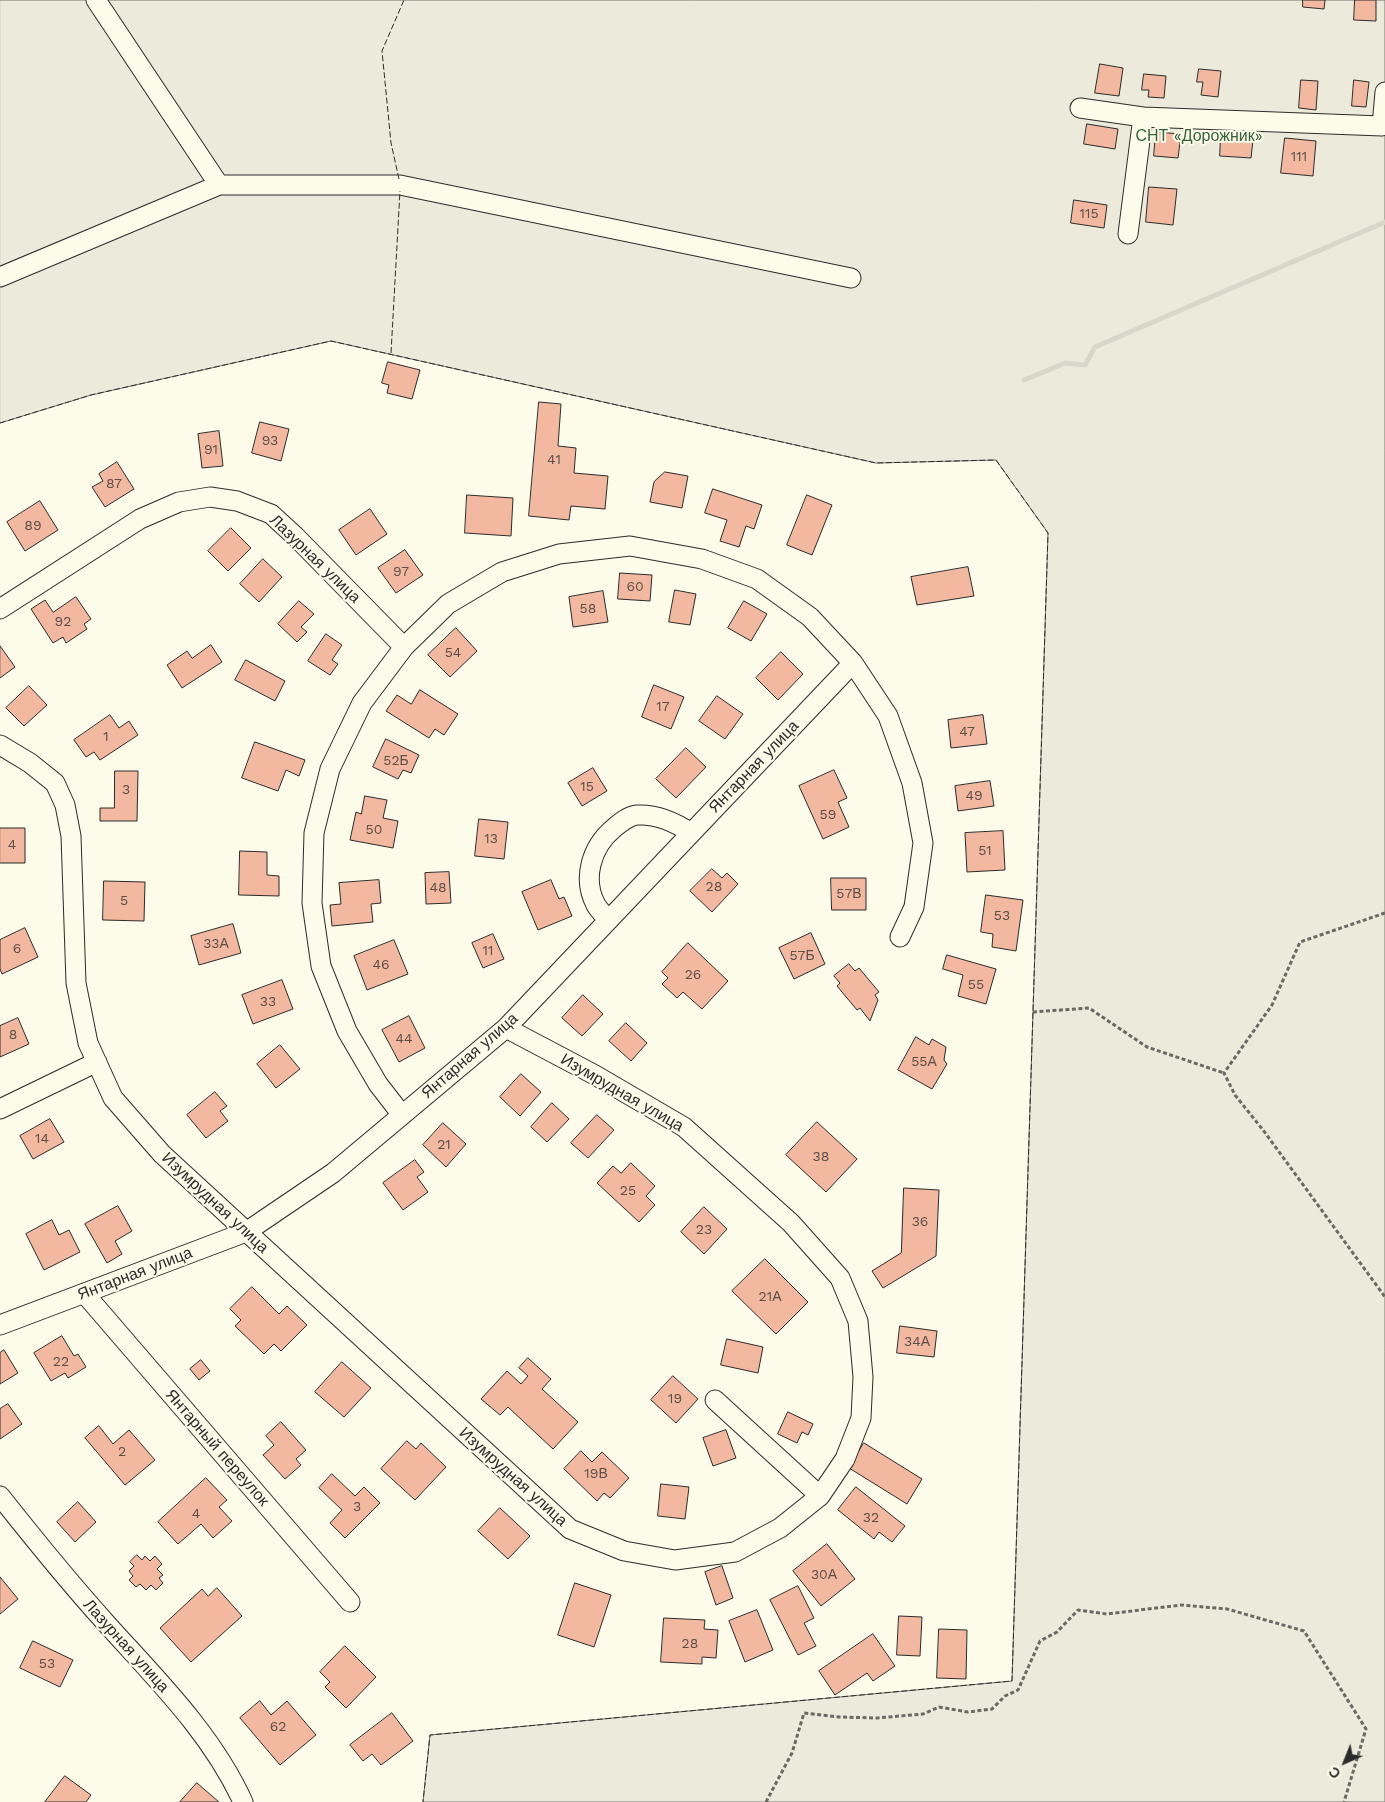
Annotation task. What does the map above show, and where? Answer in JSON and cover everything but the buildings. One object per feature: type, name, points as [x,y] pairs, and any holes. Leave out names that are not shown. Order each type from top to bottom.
[{"type":"street","points":[[96,0],[219,185]]},
{"type":"street","points":[[1080,108],[1143,117],[1382,126],[1385,92]]},
{"type":"street","points":[[1128,234],[1143,117]]},
{"type":"street","points":[[0,278],[219,185],[400,185],[851,278]]},
{"type":"street","name":"Лазурная улица","points":[[0,609],[140,519],[179,502],[210,497],[237,502],[271,514],[404,647]]},
{"type":"street","points":[[402,1115],[378,1084],[347,1031],[321,966],[312,903],[314,833],[330,769],[362,704],[404,647],[448,604],[502,572],[559,554],[630,546],[702,559],[757,579],[810,617],[852,663],[888,716],[912,783],[923,843],[914,907],[900,937]]},
{"type":"street","name":"Янтарная улица","points":[[0,1324],[246,1232],[333,1173],[506,1028],[852,663]]},
{"type":"street","name":"Изумрудная улица","points":[[0,745],[30,763],[55,783],[65,805],[71,836],[76,982],[88,1043],[113,1098],[162,1154],[570,1529],[624,1551],[675,1560],[735,1552],[780,1528],[820,1496],[845,1459],[861,1418],[863,1377],[858,1321],[840,1278],[791,1224],[684,1126],[595,1075],[506,1028]]},
{"type":"street","points":[[608,920],[596,904],[589,883],[590,863],[597,848],[608,833],[635,815],[668,819],[691,833]]},
{"type":"street","points":[[0,1108],[97,1062]]},
{"type":"street","name":"Янтарный переулок","points":[[84,1293],[350,1602]]},
{"type":"street","points":[[715,1400],[820,1496]]},
{"type":"street","name":"Лазурная улица","points":[[0,1496],[70,1584],[194,1721],[232,1779],[243,1802]]},
{"type":"path","points":[[1224,1073],[1272,1005],[1300,942],[1385,913]]},
{"type":"path","points":[[1033,1012],[1089,1008],[1147,1047],[1224,1073],[1235,1095],[1263,1130],[1385,1297]]},
{"type":"path","points":[[766,1802],[792,1753],[804,1714],[877,1718],[922,1714],[939,1707],[968,1712],[992,1709],[1005,1696],[1018,1690],[1040,1641],[1057,1632],[1078,1610],[1107,1614],[1181,1605],[1227,1609],[1304,1631],[1366,1729],[1344,1802]]},
{"type":"green space","name":"СНТ «Дорожник»","points":[[0,0],[1385,0],[1385,1802],[423,1802],[430,1735],[1012,1681],[1048,533],[996,460],[876,463],[331,341],[91,395],[0,423]]},
{"type":"waterway","points":[[1024,380],[1065,363],[1085,365],[1095,347],[1385,222]]},
{"type":"fence","points":[[399,179],[391,143],[382,51],[404,0]]},
{"type":"fence","points":[[391,353],[400,191]]},
{"type":"fence","points":[[0,423],[91,395],[331,341],[876,463],[996,460],[1048,533],[1012,1681],[430,1735],[423,1802]]}]
